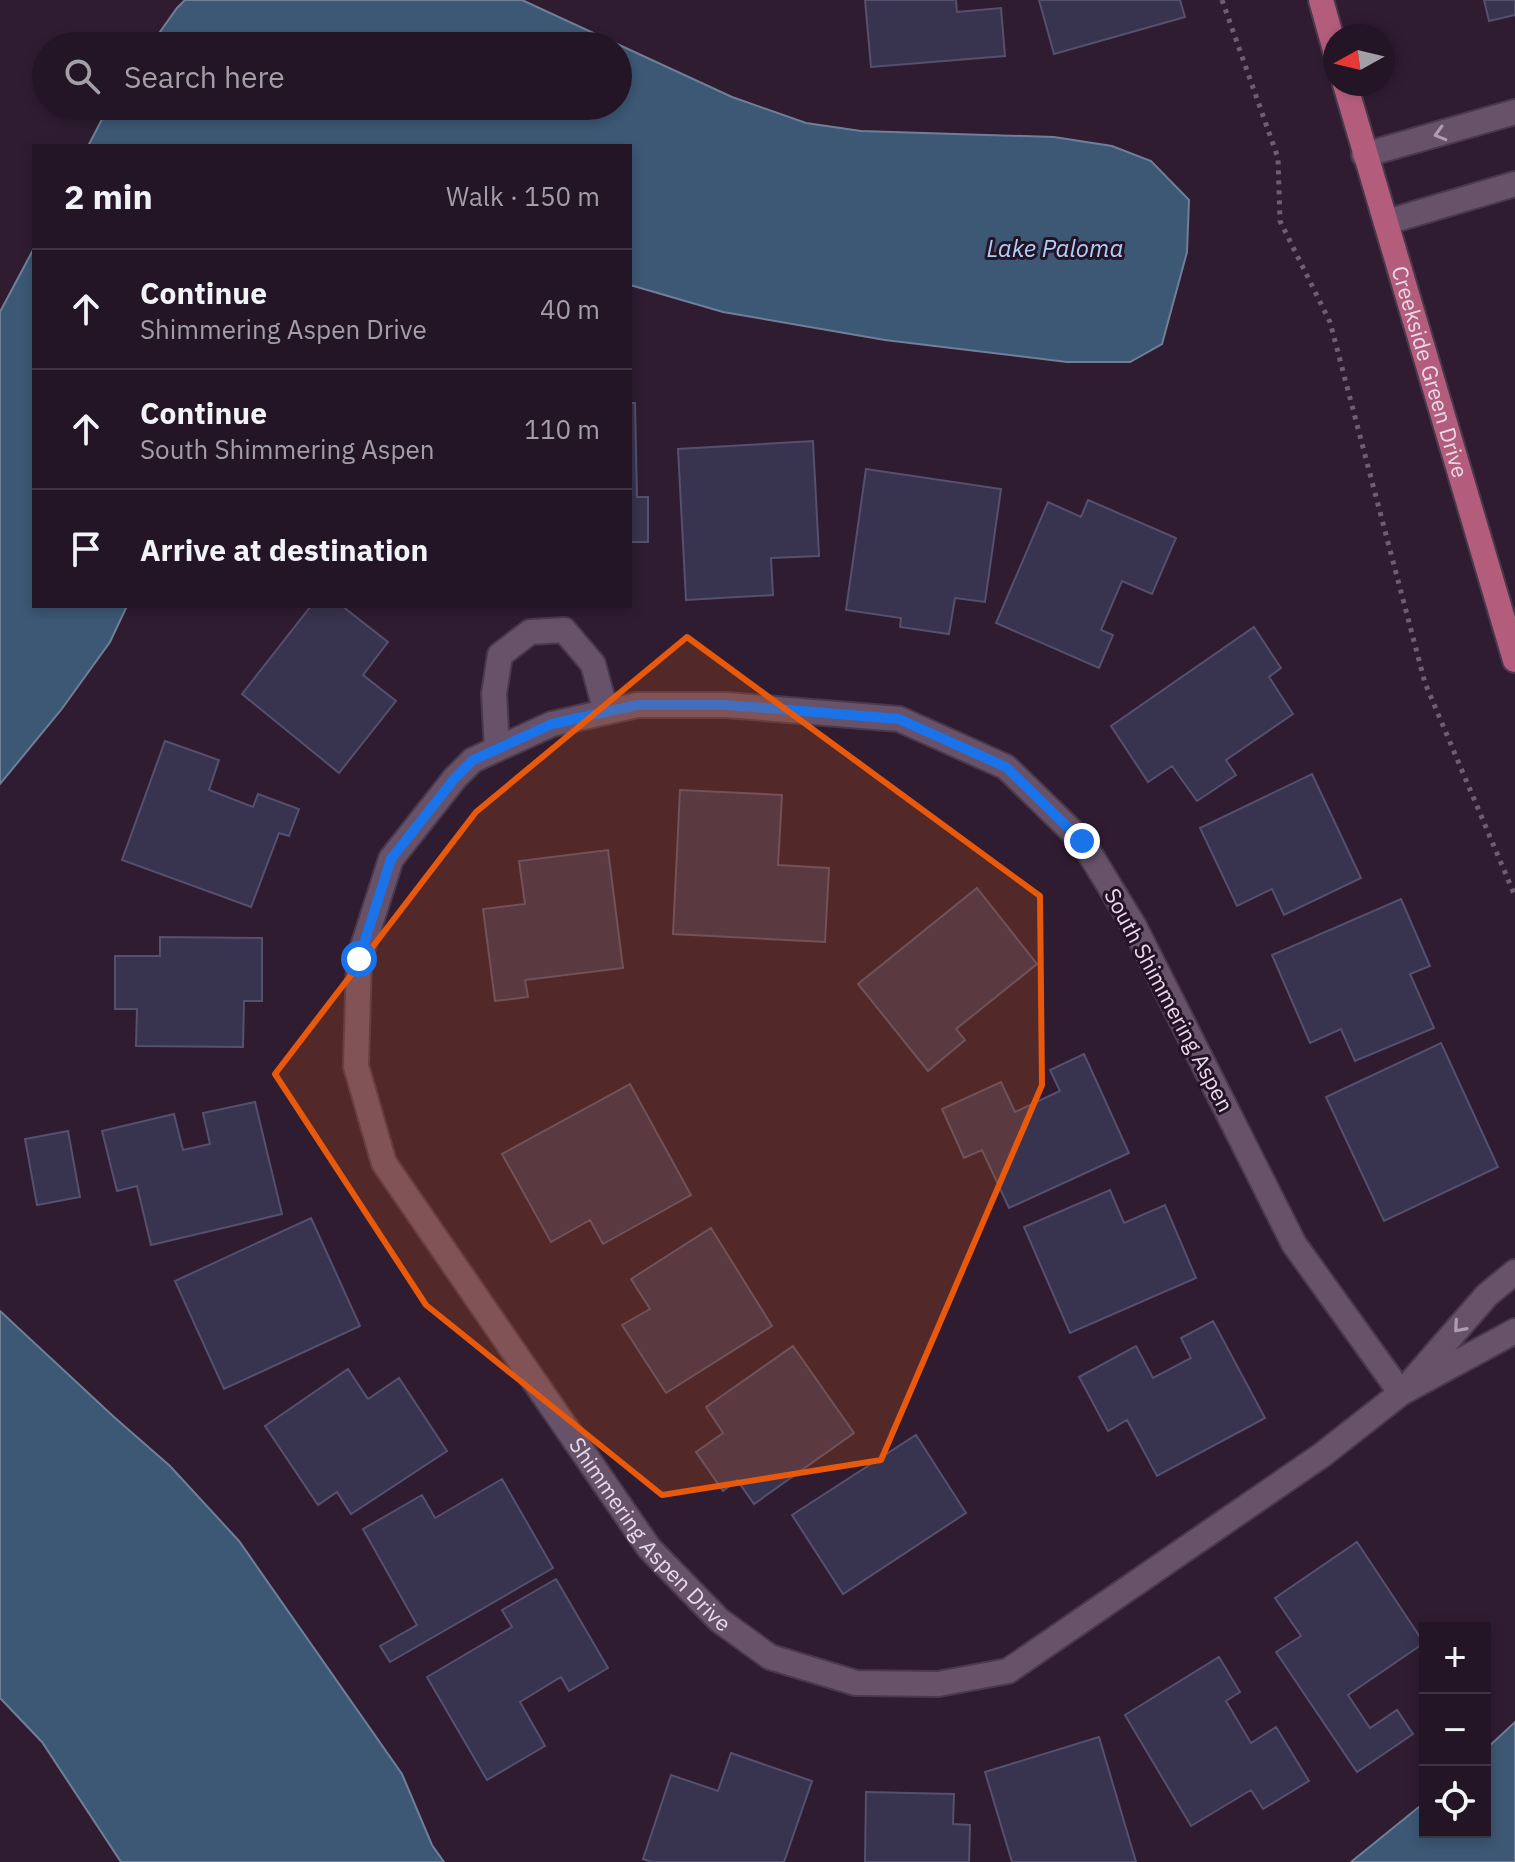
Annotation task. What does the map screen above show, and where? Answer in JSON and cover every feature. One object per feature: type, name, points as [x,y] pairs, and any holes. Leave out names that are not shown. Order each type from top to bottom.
[{"type":"main road","points":[[1321,0],[1328,24]]},
{"type":"main road","name":"Creekside Green Drive","points":[[1348,96],[1515,660]]},
{"type":"street","points":[[1364,155],[1515,112]]},
{"type":"street","points":[[1387,222],[1515,184]]},
{"type":"street","points":[[497,749],[494,694],[500,655],[530,632],[564,630],[593,664],[606,712]]},
{"type":"street","name":"South Shimmering Aspen","points":[[473,760],[552,724],[637,705],[727,705],[899,719],[1006,767],[1082,841],[1134,926],[1294,1244],[1401,1393]]},
{"type":"street","name":"Shimmering Aspen Drive","points":[[473,760],[391,859],[359,959],[356,1066],[384,1163],[649,1548],[719,1620],[770,1657],[856,1683],[938,1684],[1008,1671],[1322,1455],[1401,1393],[1515,1331]]},
{"type":"street","name":"Shimmering Aspen Drive","points":[[1401,1393],[1487,1295],[1515,1272]]},
{"type":"path","points":[[1222,0],[1278,158],[1280,221],[1330,322],[1425,683],[1515,896]]},
{"type":"highlighted area","points":[[687,637],[1040,896],[1042,1085],[881,1460],[662,1495],[426,1305],[275,1074],[476,812]]},
{"type":"water","name":"Lake Paloma","points":[[185,0],[522,0],[591,32],[160,32]]},
{"type":"water","name":"Lake Paloma","points":[[632,51],[732,97],[806,123],[861,131],[1054,137],[1112,146],[1151,161],[1189,200],[1187,252],[1162,344],[1130,362],[1067,362],[885,340],[723,312],[632,286],[632,144],[89,144],[102,120],[632,120]]},
{"type":"water","points":[[32,252],[32,608],[126,608],[110,642],[61,710],[0,784],[0,312]]},
{"type":"water","points":[[0,1311],[170,1466],[239,1541],[402,1774],[432,1845],[444,1862],[121,1862],[42,1742],[0,1698]]},
{"type":"water","points":[[1515,1722],[1515,1862],[1351,1862],[1419,1807],[1419,1838],[1491,1838],[1491,1744]]},
{"type":"building","points":[[865,0],[956,0],[957,12],[1001,8],[1005,56],[871,67]]},
{"type":"building","points":[[1039,0],[1180,0],[1185,17],[1054,54]]},
{"type":"building","points":[[1484,0],[1515,0],[1515,15],[1489,21]]},
{"type":"building","points":[[632,403],[635,403],[637,497],[648,497],[648,542],[632,542]]},
{"type":"building","points":[[813,441],[819,556],[771,558],[773,595],[686,600],[678,449]]},
{"type":"building","points":[[866,469],[1001,489],[985,602],[955,598],[949,634],[900,627],[901,618],[846,610]]},
{"type":"building","points":[[1088,500],[1176,538],[1152,594],[1122,581],[1101,630],[1113,635],[1099,668],[996,623],[1048,502],[1081,517]]},
{"type":"building","points":[[309,608],[345,608],[388,642],[363,675],[396,701],[339,773],[242,694]]},
{"type":"building","points":[[1254,627],[1281,668],[1269,677],[1293,714],[1226,760],[1236,775],[1197,801],[1172,766],[1148,782],[1111,726]]},
{"type":"building","points":[[165,741],[219,760],[209,790],[253,807],[258,794],[299,809],[289,836],[279,833],[251,907],[122,860]]},
{"type":"building","points":[[1312,774],[1361,878],[1284,915],[1272,889],[1237,906],[1200,828]]},
{"type":"building","points":[[680,790],[782,795],[778,865],[829,868],[825,942],[673,934]]},
{"type":"building","points":[[608,850],[623,968],[525,980],[528,997],[495,1001],[483,909],[525,904],[519,861]]},
{"type":"building","points":[[977,888],[1037,964],[956,1029],[965,1040],[928,1071],[858,984]]},
{"type":"building","points":[[1401,899],[1430,966],[1410,974],[1434,1028],[1355,1061],[1341,1029],[1310,1043],[1272,955]]},
{"type":"building","points":[[160,937],[262,938],[262,1001],[244,1001],[243,1047],[136,1046],[137,1009],[115,1009],[115,956],[160,956]]},
{"type":"building","points":[[1441,1043],[1498,1167],[1384,1221],[1326,1097]]},
{"type":"building","points":[[1084,1054],[1129,1153],[1009,1208],[982,1150],[964,1158],[942,1109],[1001,1082],[1015,1112],[1060,1091],[1050,1070]]},
{"type":"building","points":[[630,1084],[691,1195],[603,1244],[590,1220],[551,1242],[502,1154]]},
{"type":"building","points":[[255,1102],[282,1214],[151,1245],[137,1186],[117,1191],[102,1131],[174,1114],[183,1150],[210,1144],[203,1113]]},
{"type":"building","points":[[68,1131],[80,1197],[37,1205],[25,1139]]},
{"type":"building","points":[[1110,1190],[1124,1223],[1165,1205],[1196,1278],[1070,1333],[1024,1227]]},
{"type":"building","points":[[311,1218],[360,1326],[224,1389],[175,1281]]},
{"type":"building","points":[[711,1228],[772,1326],[666,1393],[622,1325],[650,1309],[631,1279]]},
{"type":"building","points":[[1213,1321],[1265,1418],[1157,1476],[1127,1420],[1108,1431],[1079,1377],[1136,1346],[1153,1378],[1191,1358],[1181,1338]]},
{"type":"building","points":[[793,1346],[854,1433],[754,1504],[737,1480],[723,1491],[696,1452],[723,1433],[706,1407]]},
{"type":"building","points":[[348,1369],[368,1399],[399,1378],[447,1451],[351,1514],[337,1492],[318,1505],[265,1426]]},
{"type":"building","points":[[916,1435],[966,1513],[843,1594],[792,1515]]},
{"type":"building","points":[[502,1479],[553,1568],[390,1662],[380,1646],[417,1625],[363,1529],[422,1495],[435,1518]]},
{"type":"building","points":[[1357,1542],[1419,1635],[1419,1646],[1348,1695],[1370,1728],[1397,1710],[1413,1734],[1357,1772],[1276,1652],[1301,1636],[1275,1598]]},
{"type":"building","points":[[556,1579],[608,1668],[569,1691],[561,1677],[520,1702],[545,1746],[487,1780],[427,1677],[512,1627],[502,1610]]},
{"type":"building","points":[[1219,1657],[1240,1692],[1226,1701],[1251,1743],[1276,1727],[1309,1781],[1263,1809],[1251,1790],[1191,1826],[1125,1715]]},
{"type":"building","points":[[1099,1737],[1136,1862],[1012,1862],[985,1772]]},
{"type":"building","points":[[731,1753],[812,1781],[784,1862],[652,1862],[643,1859],[671,1775],[718,1791]]},
{"type":"building","points":[[866,1792],[954,1794],[953,1824],[970,1825],[969,1862],[865,1862]]},
{"type":"route","points":[[359,959],[391,859],[473,760],[552,724],[637,705],[727,705],[899,719],[1006,767],[1082,841]]}]
